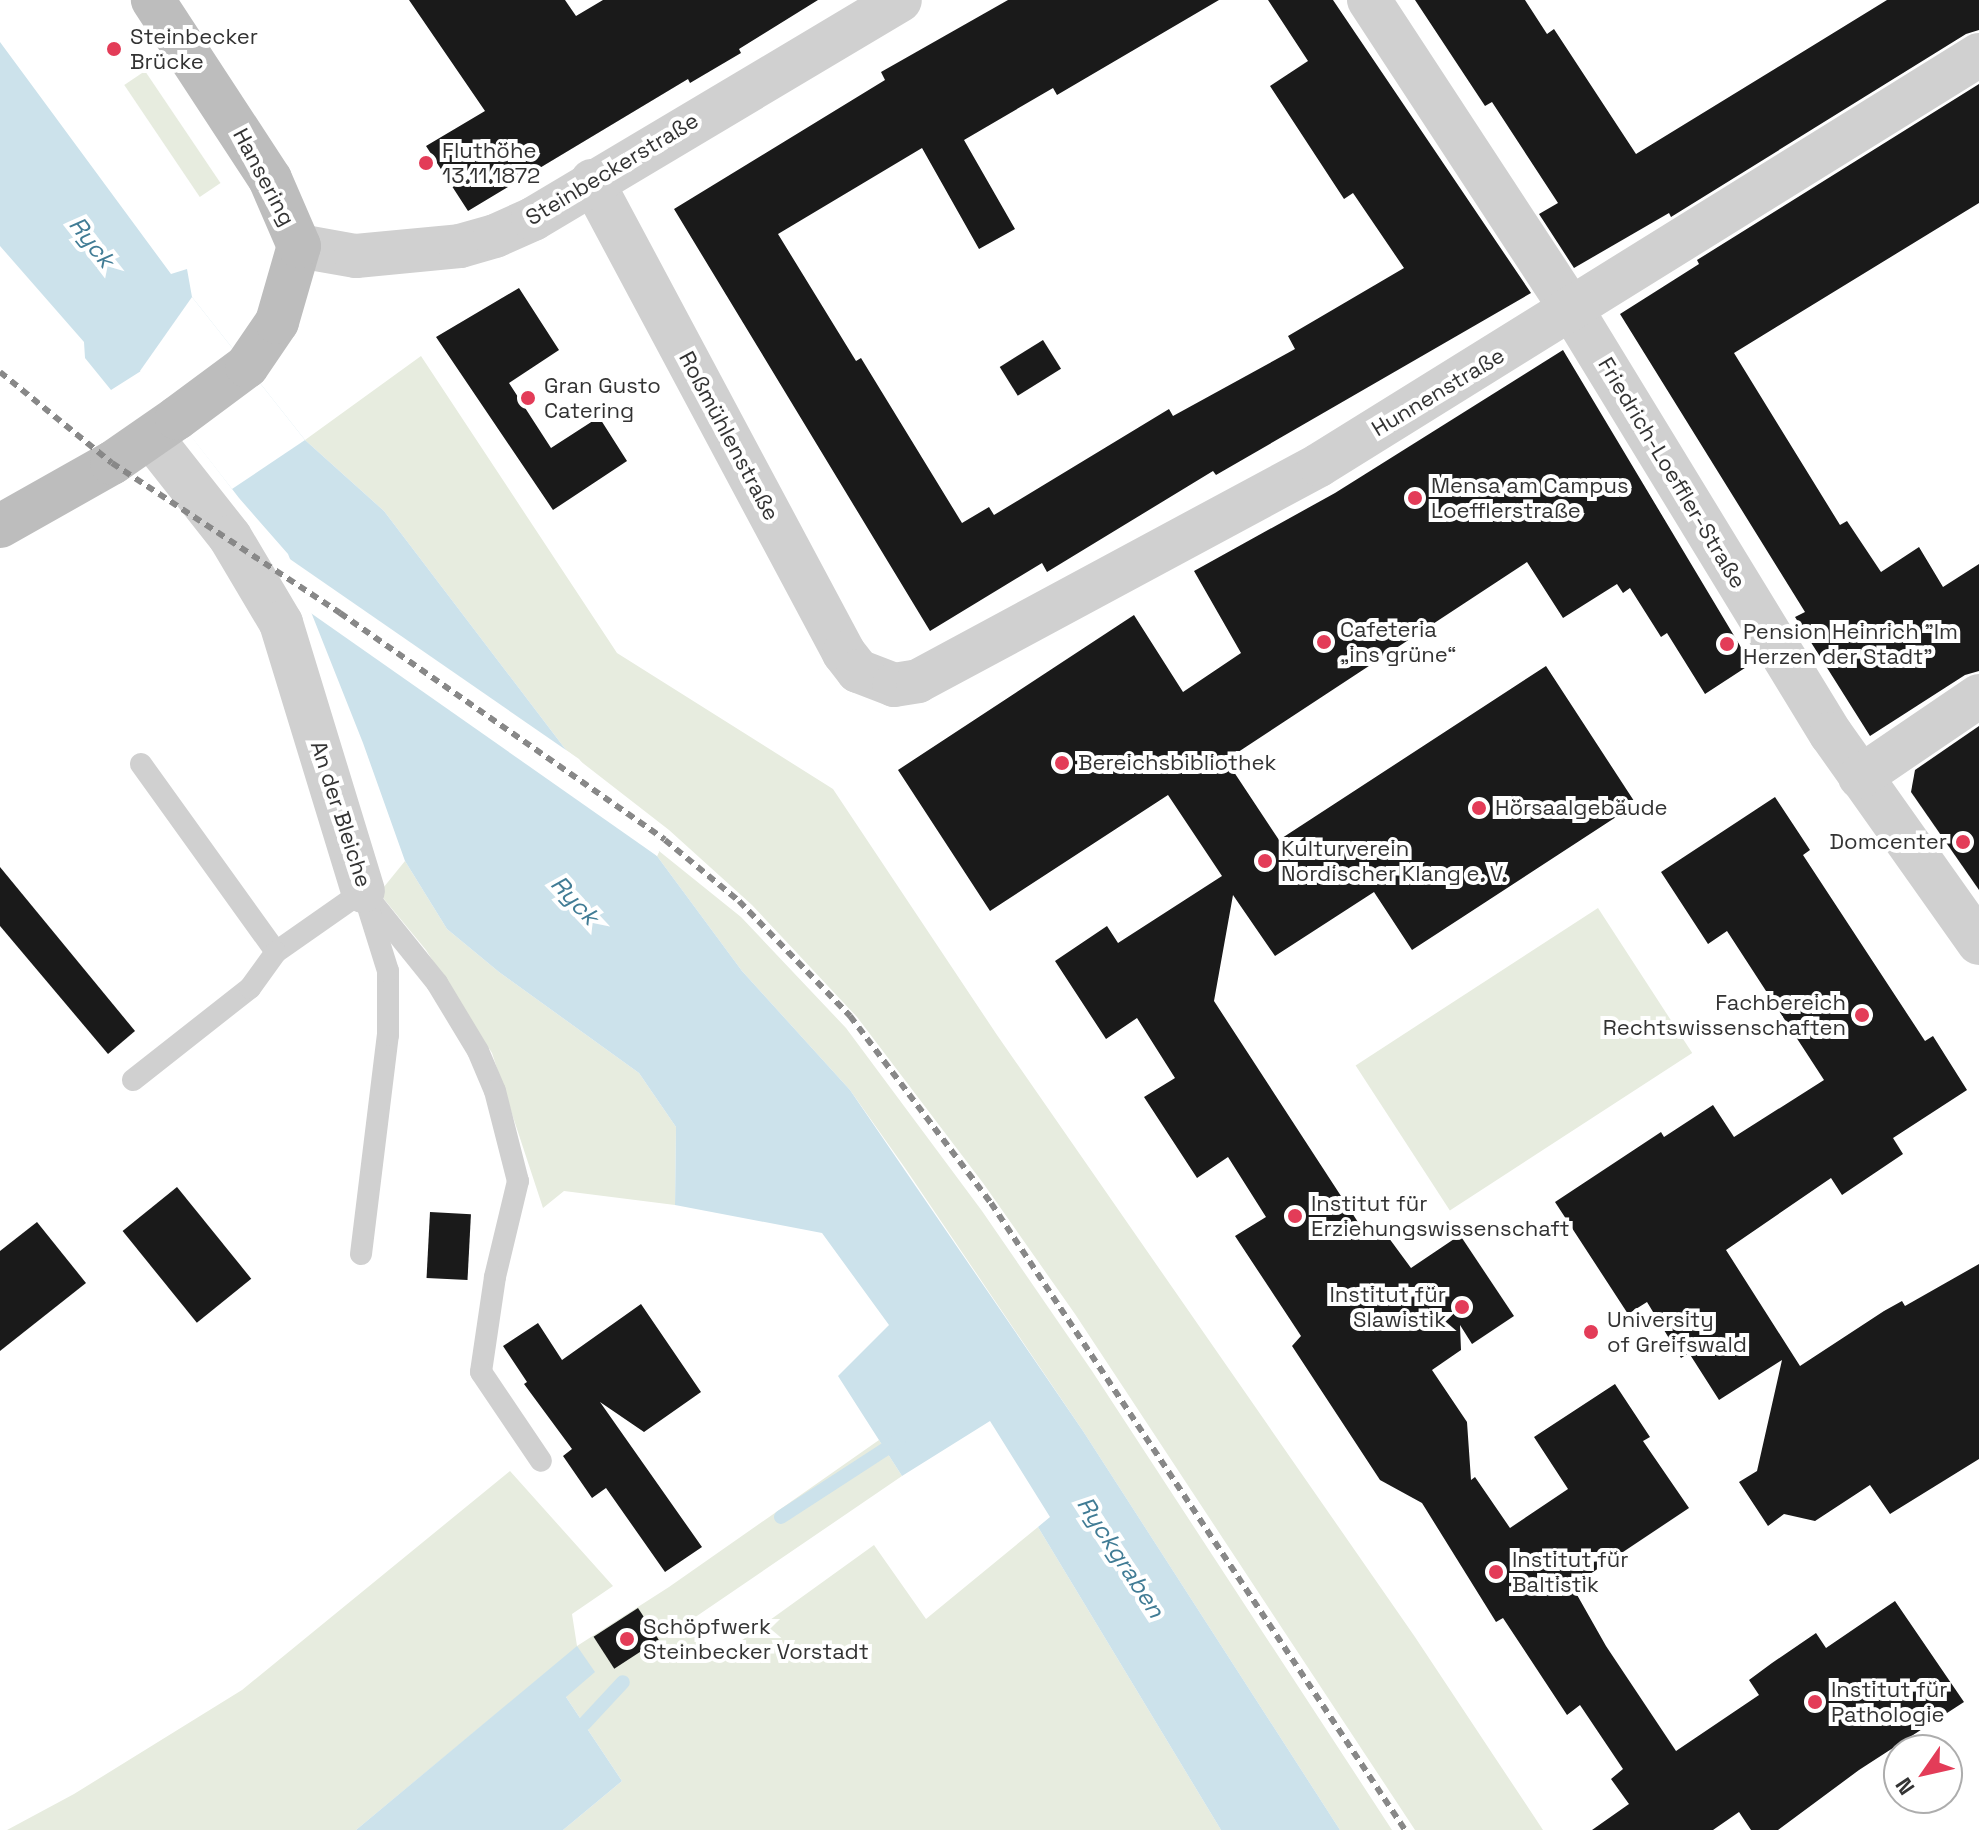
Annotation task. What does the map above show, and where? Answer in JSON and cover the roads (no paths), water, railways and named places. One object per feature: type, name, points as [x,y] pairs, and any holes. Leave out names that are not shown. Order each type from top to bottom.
[{"type":"main road","name":"Hansering","points":[[0,526],[164,428],[247,366],[277,322],[299,246],[256,156],[153,0]]},
{"type":"street","name":"Steinbeckerstraße","points":[[299,246],[356,256],[460,246],[495,236],[533,219],[900,0]]},
{"type":"street","name":"Friedrich-Loeffler-Straße","points":[[1369,0],[1572,310],[1860,777],[1972,919]]},
{"type":"street","name":"Hunnenstraße","points":[[877,681],[894,685],[918,681],[1319,465],[1979,55]]},
{"type":"street","name":"Roßmühlenstraße","points":[[592,181],[813,613],[858,671],[877,681]]},
{"type":"street","name":"An der Bleiche","points":[[164,428],[281,623],[363,891]]},
{"type":"street","points":[[1860,777],[1979,696]]},
{"type":"lane","points":[[141,764],[276,952]]},
{"type":"lane","points":[[133,1080],[250,988],[276,952],[363,891],[388,971],[388,1035],[361,1254]]},
{"type":"lane","name":"An der Bleiche","points":[[363,891],[437,983],[478,1051],[495,1091],[518,1181],[495,1277],[481,1372],[541,1461]]},
{"type":"water","points":[[0,42],[171,274],[187,269],[192,297],[305,440],[384,511],[566,750],[657,856],[742,971],[850,1090],[1083,1431],[1340,1830],[1221,1830],[1038,1527],[1050,1517],[990,1421],[902,1476],[838,1376],[889,1325],[822,1233],[675,1205],[676,1127],[639,1073],[499,972],[447,929],[405,861],[363,743],[288,554],[239,498],[141,371],[111,390],[85,358],[84,342],[0,246]]},
{"type":"water","points":[[577,1646],[595,1672],[566,1697],[622,1781],[563,1830],[356,1830]]},
{"type":"waterway","points":[[781,1517],[898,1441]]},
{"type":"waterway","points":[[584,1724],[623,1682]]},
{"type":"railway","points":[[0,372],[112,463],[340,613],[665,840],[739,901],[850,1016],[991,1203],[1405,1830]]},
{"type":"place","name":"Steinbecker Brücke","points":[[114,49]]},
{"type":"place","name":"Fluthöhe 13.11.1872","points":[[426,163]]},
{"type":"place","name":"Gran Gusto Catering","points":[[528,398]]},
{"type":"place","name":"Mensa am Campus Loefflerstraße","points":[[1415,498]]},
{"type":"place","name":"Cafeteria „ins grüne“","points":[[1324,642]]},
{"type":"place","name":"Pension Heinrich \"Im Herzen der Stadt\"","points":[[1727,644]]},
{"type":"place","name":"Bereichsbibliothek","points":[[1062,763]]},
{"type":"place","name":"Hörsaalgebäude","points":[[1479,808]]},
{"type":"place","name":"Domcenter","points":[[1963,842]]},
{"type":"place","name":"Kulturverein Nordischer Klang e. V.","points":[[1265,861]]},
{"type":"place","name":"Fachbereich Rechtswissenschaften","points":[[1862,1015]]},
{"type":"place","name":"Institut für Erziehungswissenschaft","points":[[1295,1216]]},
{"type":"place","name":"Institut für Slawistik","points":[[1462,1307]]},
{"type":"place","name":"University of Greifswald","points":[[1591,1332]]},
{"type":"place","name":"Institut für Baltistik","points":[[1496,1572]]},
{"type":"place","name":"Schöpfwerk Steinbecker Vorstadt","points":[[627,1639]]},
{"type":"place","name":"Institut für Pathologie","points":[[1815,1702]]},
{"type":"water label","name":"Ryck","points":[[92,242]]},
{"type":"water label","name":"Ryck","points":[[575,900]]},
{"type":"water label","name":"Ryckgraben","points":[[1121,1557]]}]
